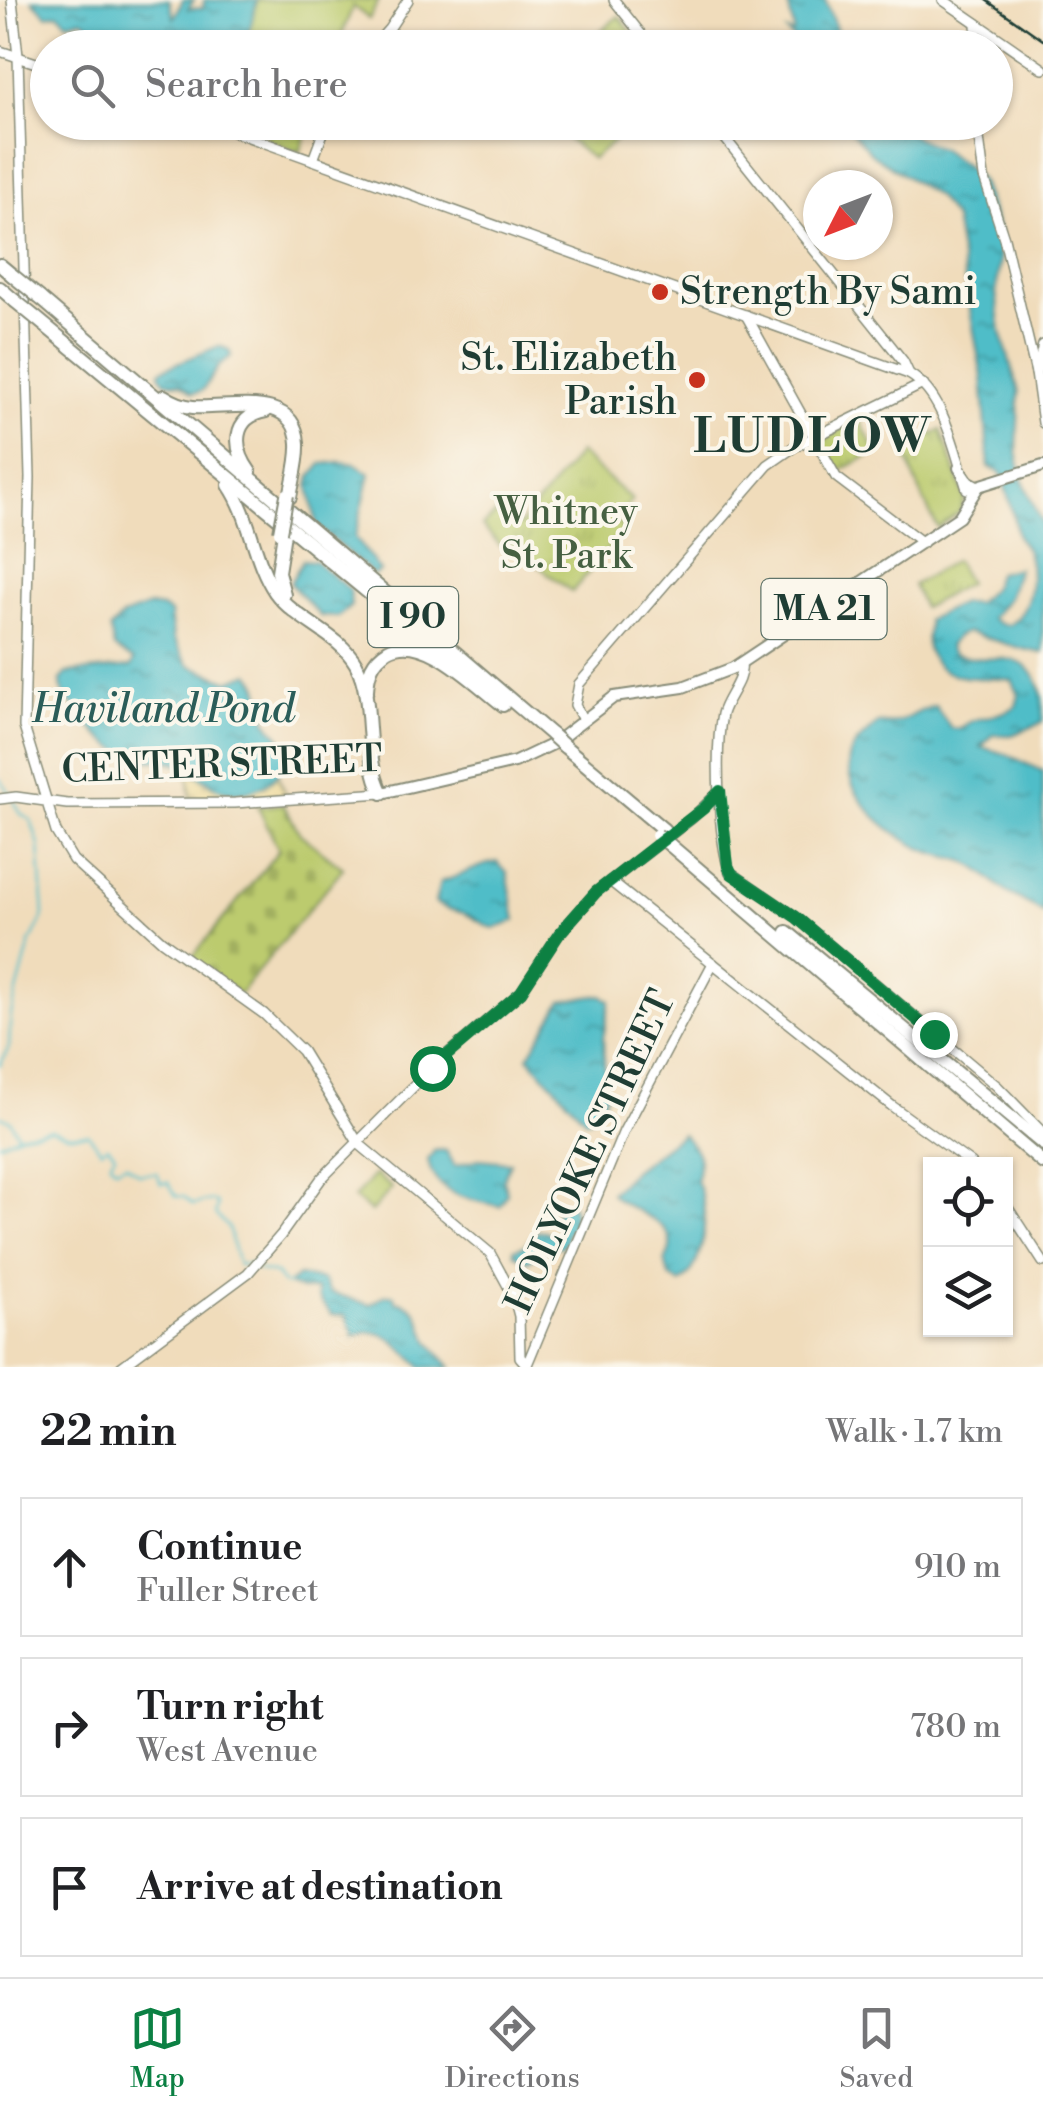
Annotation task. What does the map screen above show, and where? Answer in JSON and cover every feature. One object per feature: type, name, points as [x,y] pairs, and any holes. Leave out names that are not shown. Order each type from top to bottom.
[{"type":"highway","name":"I 90","points":[[0,265],[284,497],[555,743],[1043,1164]]},
{"type":"highway","name":"I 90","points":[[0,288],[555,743]]},
{"type":"highway","points":[[92,342],[176,403],[192,407],[258,406],[285,415],[298,440],[284,497]]},
{"type":"highway","points":[[284,497],[246,468],[238,451],[240,427],[256,412],[270,411],[281,416],[294,432],[296,446],[284,497],[278,564],[282,590],[296,610],[355,656],[363,672],[382,793]]},
{"type":"highway","points":[[176,436],[232,489],[271,584],[295,613]]},
{"type":"highway","points":[[282,533],[274,564],[275,581],[282,598],[295,613],[346,651],[355,663],[382,793]]},
{"type":"highway","points":[[367,693],[370,670],[377,659],[390,649],[410,645],[433,653],[504,705]]},
{"type":"highway","name":"I 90","points":[[673,843],[1043,1144]]},
{"type":"main road","points":[[12,0],[18,56],[30,477],[24,728],[60,842],[73,860],[162,942],[264,1014],[302,1051],[360,1144],[494,1259],[517,1306],[520,1357],[526,1366]]},
{"type":"main road","points":[[389,30],[408,0]]},
{"type":"main road","points":[[614,0],[638,30]]},
{"type":"main road","points":[[942,0],[985,30]]},
{"type":"main road","points":[[976,24],[976,30]]},
{"type":"main road","points":[[1013,49],[1043,70]]},
{"type":"main road","points":[[0,51],[30,60]]},
{"type":"main road","points":[[258,140],[909,374],[923,384],[938,409],[960,468],[973,488],[1040,468]]},
{"type":"main road","points":[[314,160],[321,140]]},
{"type":"main road","points":[[726,140],[909,374]]},
{"type":"main road","points":[[979,140],[984,177],[1004,238],[1036,374],[1043,423]]},
{"type":"main road","points":[[746,315],[840,481],[923,543]]},
{"type":"main road","points":[[1036,374],[1043,345]]},
{"type":"main road","points":[[583,720],[575,698],[583,680],[768,465],[814,437],[923,384]]},
{"type":"main road","name":"CENTER STREET","points":[[7,798],[46,802],[235,803],[382,793],[523,760],[556,742],[614,698],[683,687],[741,664],[959,517],[973,488]]},
{"type":"main road","points":[[741,664],[742,672],[722,713],[720,791],[732,874],[796,917],[997,1086],[1043,1133]]},
{"type":"main road","points":[[30,798],[38,779]]},
{"type":"main road","points":[[121,1367],[245,1276],[283,1233],[312,1189],[436,1064],[521,992],[559,934],[610,881],[704,808],[720,791]]},
{"type":"main road","points":[[610,881],[892,1106],[962,1157]]},
{"type":"main road","name":"HOLYOKE STREET","points":[[526,1366],[624,1132],[713,963]]},
{"type":"main road","points":[[1013,1216],[1043,1262]]},
{"type":"green space","points":[[257,0],[379,0],[369,19],[353,6],[344,30],[249,30]]},
{"type":"green space","points":[[619,16],[630,30],[602,30]]},
{"type":"green space","points":[[269,140],[304,140],[300,152]]},
{"type":"green space","points":[[569,140],[616,140],[592,159]]},
{"type":"green space","points":[[859,420],[877,452],[837,472],[819,440]]},
{"type":"green space","points":[[941,430],[965,498],[960,512],[938,528],[902,448]]},
{"type":"green space","name":"Whitney St. Park","points":[[579,453],[632,500],[615,520],[625,529],[572,592],[507,542],[502,547],[482,526],[503,508],[519,526]]},
{"type":"green space","points":[[955,560],[968,583],[923,608],[913,585]]},
{"type":"green space","points":[[283,804],[300,834],[343,868],[239,994],[190,960],[279,850],[258,807]]},
{"type":"green space","points":[[375,1174],[392,1188],[371,1212],[354,1198]]},
{"type":"sand","points":[[188,769],[274,769],[287,796],[191,800]]},
{"type":"water","points":[[32,0],[169,0],[174,18],[183,0],[194,0],[188,9],[203,8],[204,0],[257,0],[250,30],[91,30],[82,19],[68,22],[58,13],[47,15]]},
{"type":"water","points":[[787,0],[825,0],[836,30],[794,30]]},
{"type":"water","points":[[859,140],[922,140],[942,149],[981,182],[999,233],[996,293],[1001,332],[1019,392],[1017,452],[1023,481],[1043,525],[1043,653],[967,632],[949,646],[952,652],[963,656],[1016,661],[1035,676],[1040,687],[1042,723],[1012,735],[993,735],[981,747],[1043,771],[1043,913],[1005,891],[973,865],[930,852],[889,828],[864,803],[849,774],[853,748],[878,723],[901,721],[935,706],[951,728],[960,729],[1016,706],[1019,695],[1012,680],[964,677],[943,670],[928,651],[927,620],[961,603],[977,603],[993,587],[997,573],[1018,568],[1008,598],[991,618],[1009,625],[1027,602],[1031,573],[1001,473],[989,467],[982,377],[954,219],[937,197],[872,154]]},
{"type":"water","points":[[219,346],[229,350],[231,356],[202,391],[193,393],[181,384],[165,381],[160,374],[161,370]]},
{"type":"water","points":[[322,464],[356,464],[370,474],[355,537],[380,571],[374,575],[317,526],[309,486],[311,477]]},
{"type":"water","points":[[303,560],[315,561],[350,590],[351,606],[338,617],[320,616],[290,583]]},
{"type":"water","name":"Haviland Pond","points":[[149,606],[170,613],[173,638],[189,665],[229,681],[250,673],[255,679],[268,722],[287,750],[279,773],[262,786],[242,792],[222,790],[176,763],[145,759],[115,748],[99,736],[64,694],[61,680],[67,673],[131,667],[134,660],[114,648],[110,629],[123,616]]},
{"type":"water","points":[[497,862],[507,873],[516,920],[490,927],[435,903],[440,882]]},
{"type":"water","points":[[602,995],[610,1001],[603,1038],[606,1095],[599,1115],[586,1120],[528,1057],[562,1001]]},
{"type":"water","points":[[682,1134],[698,1155],[696,1181],[704,1220],[701,1250],[689,1275],[680,1283],[669,1276],[665,1261],[669,1236],[652,1219],[611,1193]]},
{"type":"water","points":[[434,1151],[446,1151],[455,1166],[479,1159],[510,1162],[503,1180],[507,1193],[500,1206],[455,1194],[438,1182],[428,1160]]},
{"type":"water","points":[[572,1205],[575,1221],[561,1247],[553,1245],[528,1261],[515,1254],[514,1249],[524,1246],[538,1231],[555,1238],[560,1236],[555,1214]]},
{"type":"water","points":[[298,1276],[323,1280],[329,1292],[370,1305],[385,1295],[394,1295],[396,1301],[416,1311],[432,1345],[451,1367],[422,1367],[383,1335],[354,1336],[346,1315],[332,1315],[318,1298],[317,1289],[302,1290],[288,1284]]},
{"type":"waterway","points":[[0,779],[10,794]]},
{"type":"waterway","points":[[0,1065],[9,1047],[11,1014],[30,943],[44,915],[39,845],[31,820],[21,814],[14,801]]},
{"type":"waterway","points":[[0,1116],[10,1120],[18,1135],[50,1129],[69,1135],[88,1134],[101,1150],[108,1146],[115,1154],[110,1163],[116,1168],[126,1164],[139,1174],[157,1173],[161,1184],[168,1182],[176,1196],[193,1205],[211,1200],[217,1204],[215,1214],[228,1227],[238,1265],[251,1264]]},
{"type":"waterway","points":[[0,1143],[17,1136]]},
{"type":"waterway","points":[[257,1270],[276,1274],[283,1284],[290,1284]]},
{"type":"railway","points":[[986,0],[1043,40]]},
{"type":"place","name":"Strength By Sami","points":[[660,292]]},
{"type":"place","name":"St. Elizabeth Parish","points":[[697,380]]},
{"type":"district","name":"LUDLOW","points":[[813,438]]},
{"type":"route","points":[[432,1068],[521,992],[559,934],[596,892],[704,808],[720,791],[732,874],[796,917],[934,1034]]}]
